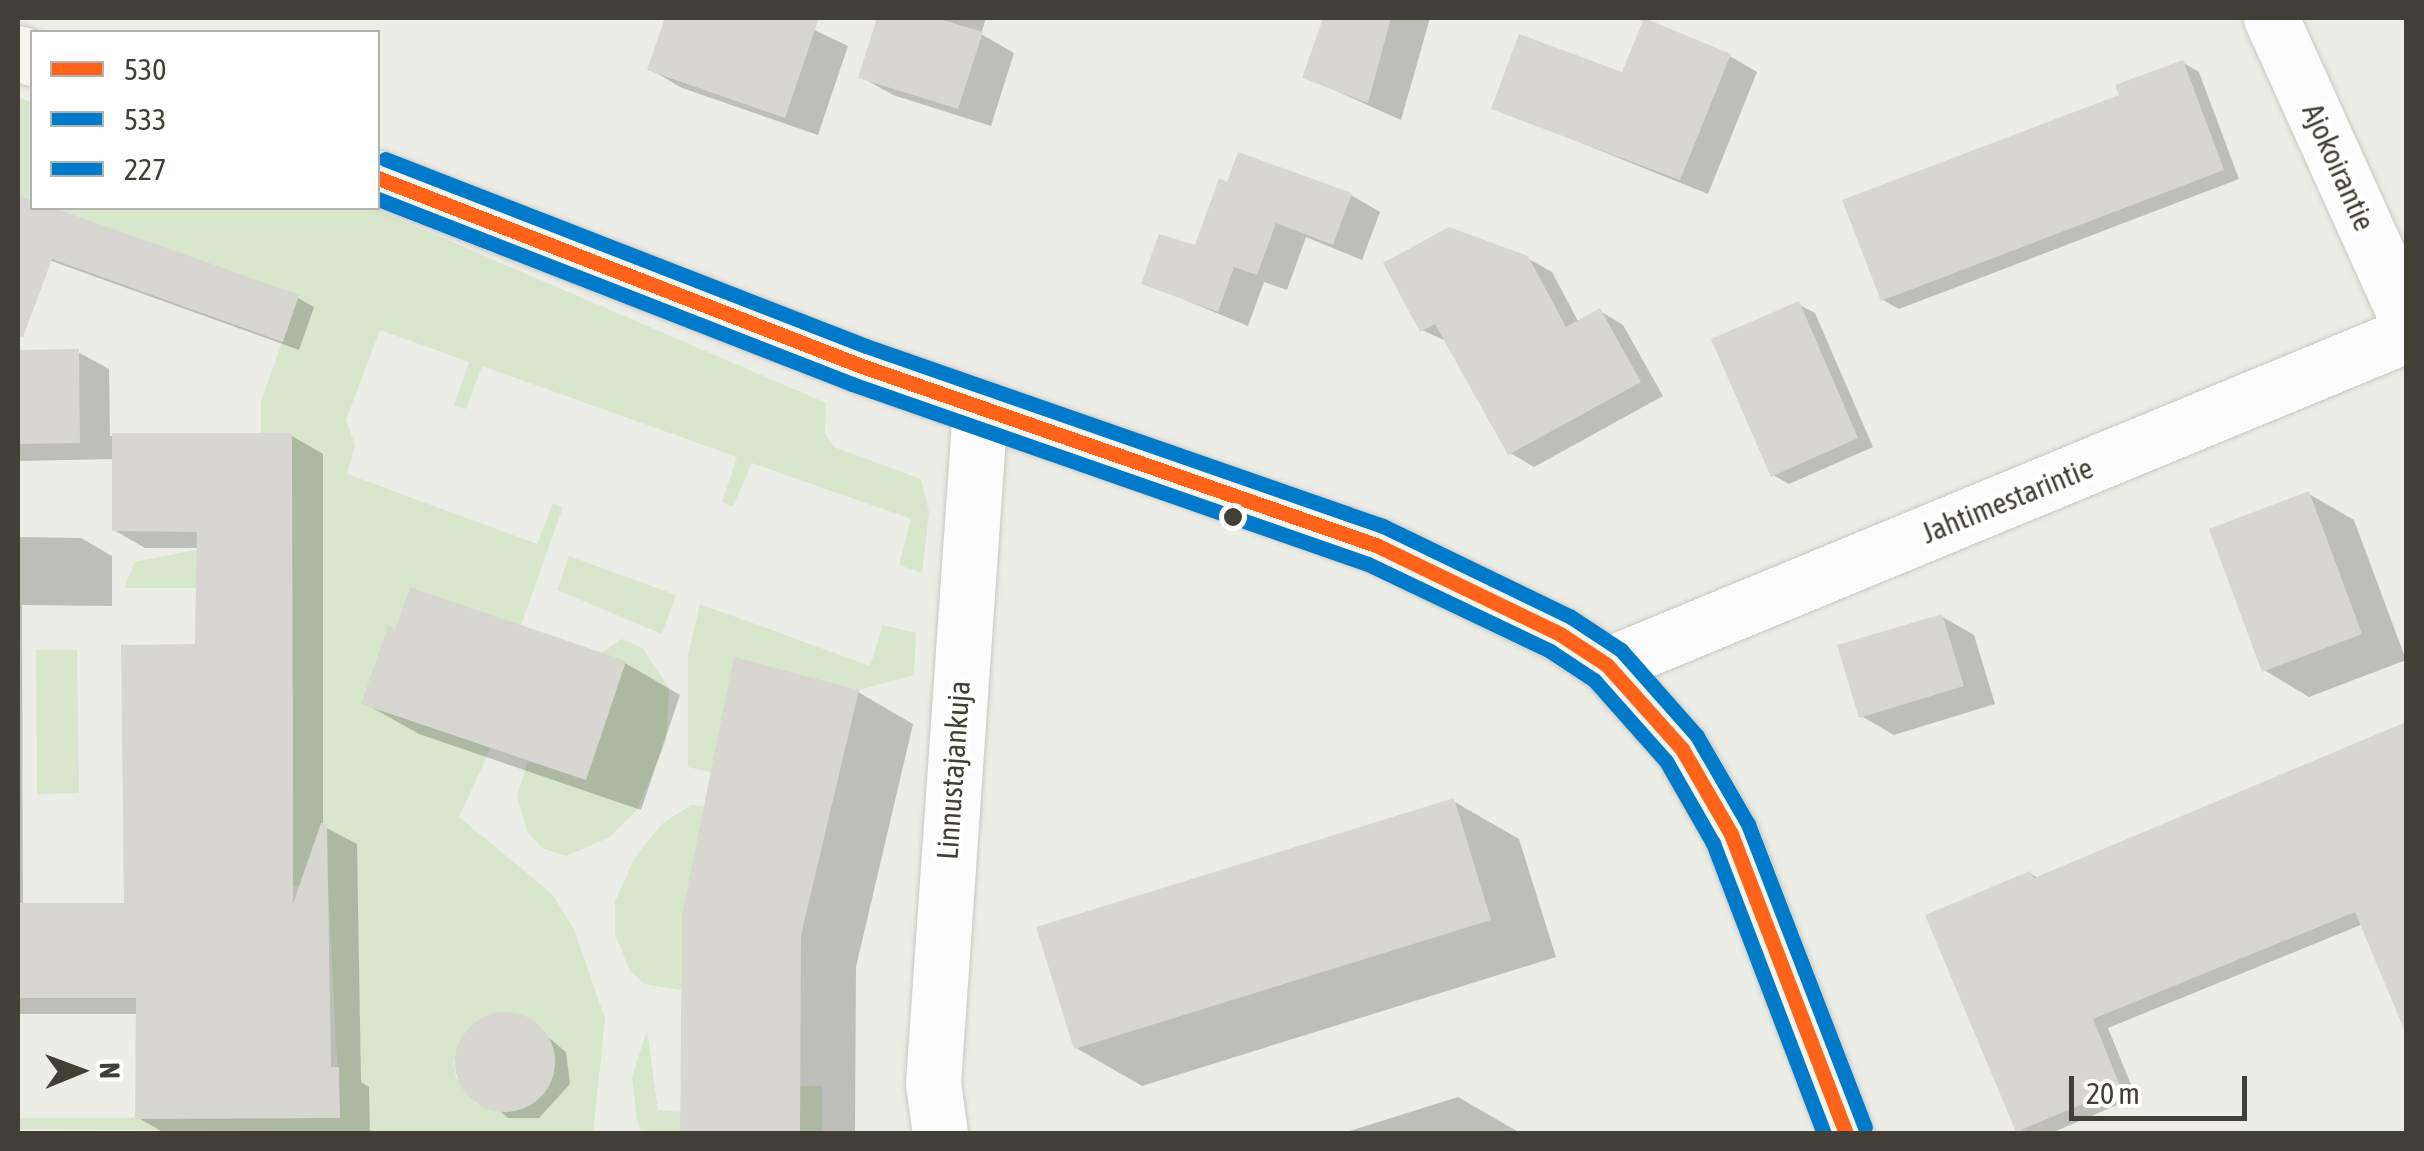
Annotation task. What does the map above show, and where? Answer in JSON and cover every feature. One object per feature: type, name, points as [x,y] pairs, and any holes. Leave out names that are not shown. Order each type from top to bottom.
[{"type":"main road","points":[[380,179],[980,407],[1376,544],[1560,634],[1607,665],[1682,749],[1730,834],[1846,1134]]},
{"type":"street","name":"Ajokoirantie","points":[[2271,18],[2406,317]]},
{"type":"street","name":"Jahtimestarintie","points":[[1607,665],[2406,335]]},
{"type":"street","name":"Linnustajankuja","points":[[940,1134],[933,1084],[980,407]]},
{"type":"green space","points":[[18,98],[30,101],[30,199],[18,195]]},
{"type":"green space","points":[[60,210],[378,210],[826,403],[825,433],[834,447],[921,479],[929,512],[922,573],[899,565],[911,519],[752,463],[733,507],[722,502],[737,457],[482,366],[466,409],[454,405],[469,362],[380,330],[346,420],[355,445],[347,474],[537,544],[553,503],[563,507],[521,625],[410,587],[395,629],[388,627],[362,703],[491,748],[459,817],[552,894],[574,929],[605,1019],[593,1133],[18,1129],[18,1118],[340,1117],[328,885],[168,888],[174,835],[293,833],[293,588],[124,588],[135,562],[292,531],[292,434],[261,434],[261,401],[299,296]],"holes":[[[510,1012],[540,1027],[551,1041],[554,1075],[536,1102],[506,1113],[475,1103],[456,1077],[454,1062],[464,1032],[477,1020]]]},
{"type":"green space","points":[[569,556],[676,595],[662,634],[557,590]]},
{"type":"green space","points":[[700,604],[870,666],[883,625],[916,633],[914,675],[859,690],[734,658],[713,773],[688,767],[688,655]]},
{"type":"green space","points":[[622,639],[642,648],[669,688],[666,742],[636,811],[610,837],[566,856],[542,848],[527,831],[517,796],[528,761],[586,780],[626,662],[601,653]]},
{"type":"green space","points":[[36,650],[77,650],[79,793],[37,794]]},
{"type":"green space","points":[[691,805],[706,806],[681,990],[645,984],[630,971],[615,934],[615,902],[635,857],[663,823]]},
{"type":"green space","points":[[647,1030],[658,1110],[681,1112],[680,1133],[642,1133],[637,1121],[632,1077]]},
{"type":"green space","points":[[800,1086],[822,1086],[822,1133],[800,1133]]},
{"type":"building","points":[[665,18],[819,18],[785,118],[647,70]]},
{"type":"building","points":[[877,18],[936,18],[983,32],[958,109],[858,78]]},
{"type":"building","points":[[1323,18],[1391,18],[1368,103],[1302,78]]},
{"type":"building","points":[[1644,18],[1731,54],[1680,180],[1491,109],[1519,34],[1622,72]]},
{"type":"building","points":[[2183,60],[2224,170],[1881,301],[1842,200],[2119,95],[2115,85]]},
{"type":"building","points":[[1238,152],[1352,193],[1333,245],[1276,223],[1257,275],[1234,267],[1218,312],[1141,284],[1159,234],[1195,245],[1219,178],[1227,182]]},
{"type":"building","points":[[18,195],[30,199],[30,210],[60,210],[299,295],[283,342],[52,259],[23,337],[18,336]]},
{"type":"building","points":[[1449,227],[1528,256],[1566,327],[1600,308],[1641,382],[1508,455],[1435,324],[1420,332],[1383,263]]},
{"type":"building","points":[[1799,301],[1858,438],[1771,477],[1711,339]]},
{"type":"building","points":[[79,349],[80,443],[18,444],[18,350]]},
{"type":"building","points":[[112,433],[292,433],[293,904],[321,823],[327,824],[331,1067],[339,1067],[340,1118],[135,1119],[136,998],[18,998],[18,903],[124,903],[121,645],[195,644],[197,532],[112,531]]},
{"type":"building","points":[[2309,491],[2362,634],[2262,672],[2209,529]]},
{"type":"building","points":[[410,587],[626,661],[586,780],[361,704],[388,626],[395,629]]},
{"type":"building","points":[[1942,614],[1964,686],[1859,718],[1837,645]]},
{"type":"building","points":[[734,657],[859,690],[801,935],[800,1134],[680,1134],[682,915]]},
{"type":"building","points":[[2406,722],[2406,1034],[2355,912],[2093,1019],[2121,1088],[2016,1132],[1925,915],[2030,871],[2034,878]]},
{"type":"building","points":[[1454,798],[1491,920],[1074,1049],[1036,927]]},
{"type":"building","points":[[505,1012],[533,1020],[547,1034],[555,1062],[547,1090],[533,1104],[505,1112],[477,1104],[463,1090],[455,1062],[463,1034],[477,1020]]},
{"type":"transit line","name":"227","points":[[385,159],[866,346],[1383,526],[1571,617],[1621,650],[1697,736],[1748,824],[1865,1127]]},
{"type":"transit line","name":"530","points":[[380,179],[859,365],[1376,545],[1560,634],[1607,665],[1682,749],[1731,834],[1846,1134]]},
{"type":"transit line","name":"533","points":[[380,200],[852,384],[1368,564],[1550,651],[1594,680],[1666,761],[1713,843],[1824,1134]]}]
